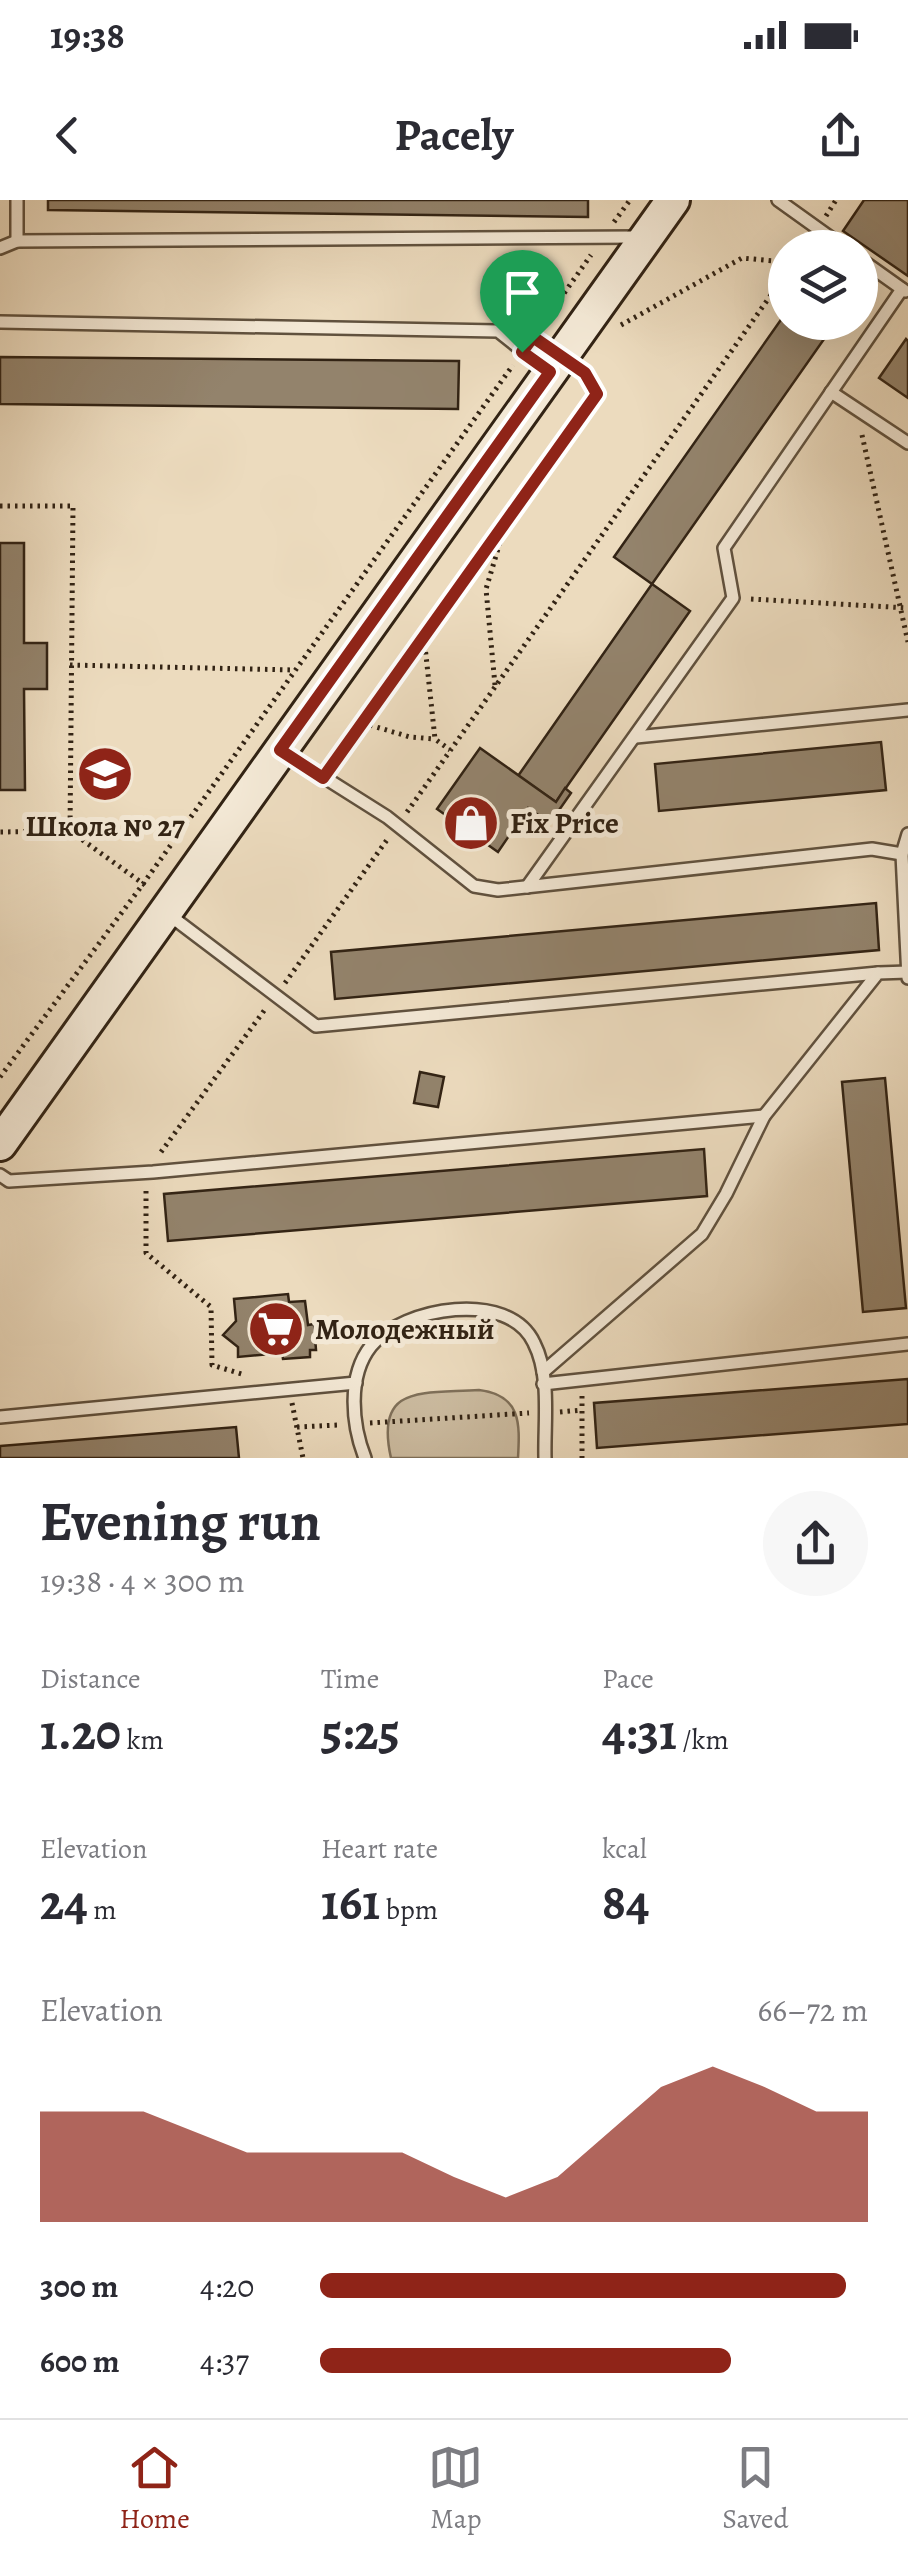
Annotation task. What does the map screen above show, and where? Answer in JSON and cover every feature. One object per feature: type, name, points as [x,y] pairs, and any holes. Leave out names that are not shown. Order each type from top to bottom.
[{"type":"main road","points":[[3,1132],[280,750],[572,366],[673,200]]},
{"type":"lane","points":[[17,200],[18,241]]},
{"type":"lane","points":[[778,200],[820,230]]},
{"type":"lane","points":[[0,248],[18,241],[647,237]]},
{"type":"lane","points":[[527,887],[733,598],[724,548],[905,291],[878,271]]},
{"type":"lane","points":[[0,322],[498,331],[522,352],[572,366]]},
{"type":"lane","points":[[831,392],[908,442]]},
{"type":"lane","points":[[636,737],[908,710]]},
{"type":"lane","points":[[280,750],[388,817],[474,886],[498,890],[872,848],[902,854]]},
{"type":"lane","points":[[908,834],[902,854],[908,980]]},
{"type":"lane","points":[[164,912],[316,1026],[908,972]]},
{"type":"lane","points":[[543,1378],[702,1234],[764,1116],[878,973]]},
{"type":"lane","points":[[0,1175],[9,1181],[153,1172],[764,1116]]},
{"type":"lane","points":[[365,1458],[357,1424],[356,1384],[366,1354],[383,1335],[412,1320],[470,1309],[498,1312],[522,1325],[533,1340],[543,1378],[545,1458]]},
{"type":"lane","points":[[543,1378],[581,1378],[908,1344]]},
{"type":"lane","points":[[0,1417],[356,1384]]},
{"type":"path","points":[[323,778],[597,394],[572,366],[533,337],[630,200]]},
{"type":"path","points":[[612,337],[621,325],[742,258],[768,260]]},
{"type":"path","points":[[0,1076],[522,352]]},
{"type":"path","points":[[855,408],[905,608],[908,642]]},
{"type":"path","points":[[0,506],[73,506],[70,831],[0,832]]},
{"type":"path","points":[[495,686],[486,589],[506,522]]},
{"type":"path","points":[[733,598],[905,608]]},
{"type":"path","points":[[424,636],[435,739]]},
{"type":"path","points":[[70,665],[296,670]]},
{"type":"path","points":[[363,723],[410,737],[435,739],[450,750]]},
{"type":"path","points":[[581,1378],[582,1458]]},
{"type":"path","points":[[290,1389],[303,1458]]},
{"type":"path","points":[[297,1427],[582,1410]]},
{"type":"shaded area","points":[[423,1393],[493,1393],[510,1404],[518,1422],[518,1458],[391,1458],[390,1416],[397,1405]]},
{"type":"building","points":[[48,200],[588,200],[588,217],[48,210]]},
{"type":"building","points":[[864,200],[908,200],[908,276],[878,255],[878,230],[844,230]]},
{"type":"building","points":[[768,338],[823,340],[652,584],[614,557]]},
{"type":"building","points":[[908,341],[908,398],[879,378]]},
{"type":"building","points":[[0,357],[459,361],[458,409],[0,404]]},
{"type":"building","points":[[0,543],[24,543],[24,643],[47,643],[47,689],[24,689],[25,790],[0,790]]},
{"type":"building","points":[[652,584],[690,611],[556,802],[518,776]]},
{"type":"building","points":[[881,742],[886,790],[659,811],[655,764]]},
{"type":"building","points":[[480,748],[556,802],[565,788],[571,793],[550,823],[528,808],[498,852],[437,809]]},
{"type":"building","points":[[876,903],[879,950],[335,999],[331,952]]},
{"type":"building","points":[[420,1072],[444,1077],[438,1107],[414,1103]]},
{"type":"building","points":[[885,1078],[906,1308],[863,1312],[842,1082]]},
{"type":"building","points":[[704,1149],[707,1196],[168,1241],[164,1194]]},
{"type":"building","points":[[288,1294],[289,1302],[305,1301],[308,1325],[314,1324],[316,1350],[310,1350],[310,1357],[283,1359],[282,1353],[238,1357],[238,1347],[223,1335],[236,1321],[234,1299]]},
{"type":"building","points":[[908,1379],[908,1424],[597,1448],[594,1403]]},
{"type":"building","points":[[236,1427],[239,1458],[0,1458],[0,1446]]},
{"type":"place","name":"Школа № 27","points":[[105,774]]},
{"type":"place","name":"Fix Price","points":[[471,823]]},
{"type":"place","name":"Молодежный","points":[[276,1329]]},
{"type":"route","points":[[533,337],[585,373],[597,394],[323,778],[280,750],[550,372],[522,352],[533,337]]}]
